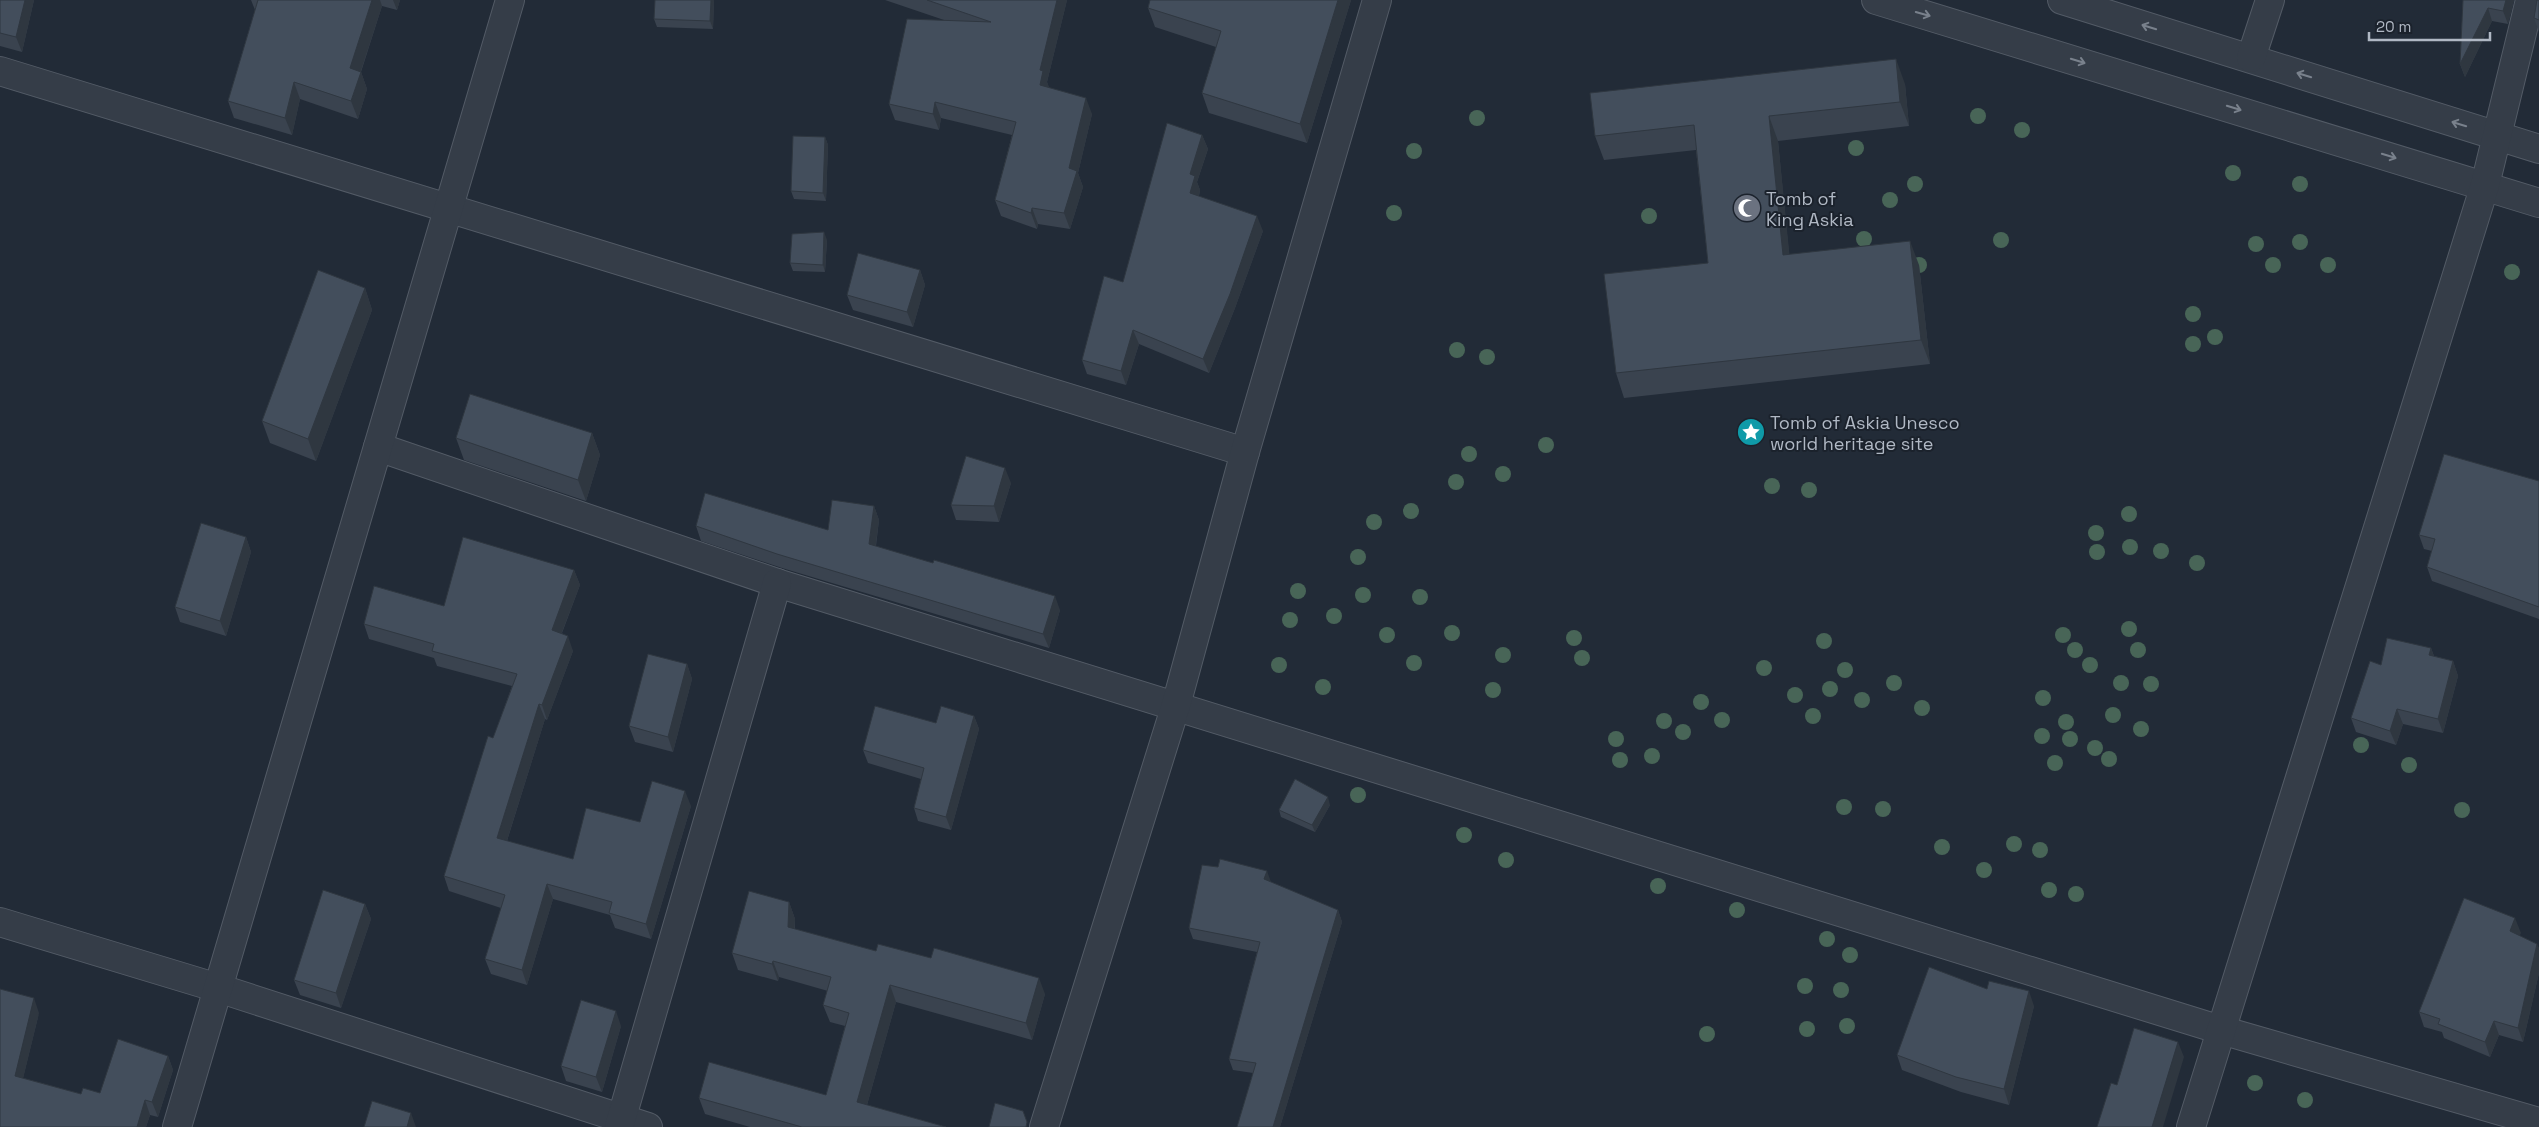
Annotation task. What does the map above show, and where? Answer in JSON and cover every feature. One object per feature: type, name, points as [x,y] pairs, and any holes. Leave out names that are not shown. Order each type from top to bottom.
[{"type":"street","points":[[178,1127],[510,0]]},
{"type":"street","points":[[1044,1127],[1176,705],[1245,452],[1377,0]]},
{"type":"street","points":[[1876,0],[2539,203]]},
{"type":"street","points":[[2062,0],[2539,149]]},
{"type":"street","points":[[2251,58],[2270,0]]},
{"type":"street","points":[[2191,1127],[2485,185],[2530,0]]},
{"type":"street","points":[[0,71],[1245,452]]},
{"type":"street","points":[[378,447],[777,583],[1176,705],[2220,1030],[2539,1122]]},
{"type":"street","points":[[620,1123],[777,583]]},
{"type":"street","points":[[0,922],[218,988],[620,1123],[648,1127]]},
{"type":"building","points":[[0,0],[25,0],[16,37],[0,33]]},
{"type":"building","points":[[258,0],[372,0],[350,68],[361,72],[351,101],[294,82],[285,118],[228,101]]},
{"type":"building","points":[[655,0],[711,0],[710,21],[654,19]]},
{"type":"building","points":[[927,0],[1057,0],[1040,70],[1043,71],[1040,85],[1086,98],[1069,168],[1077,171],[1064,213],[1032,208],[1031,213],[995,200],[1016,122],[935,102],[933,114],[889,104],[907,19],[991,22]]},
{"type":"building","points":[[1150,0],[1338,0],[1300,124],[1202,93],[1221,31],[1148,8]]},
{"type":"building","points":[[2463,0],[2506,0],[2503,11],[2488,8],[2460,64]]},
{"type":"building","points":[[2537,0],[2539,0],[2539,20],[2534,18]]},
{"type":"building","points":[[1896,59],[1900,102],[1769,116],[1783,255],[1910,241],[1921,340],[1616,373],[1604,274],[1708,263],[1694,125],[1595,136],[1590,93]]},
{"type":"building","points":[[1167,123],[1202,135],[1190,174],[1195,176],[1190,193],[1257,216],[1230,294],[1203,359],[1133,330],[1121,371],[1082,360],[1104,276],[1123,282]]},
{"type":"building","points":[[793,136],[825,137],[823,193],[791,191]]},
{"type":"building","points":[[824,232],[823,265],[790,263],[792,234]]},
{"type":"building","points":[[858,253],[920,270],[907,312],[847,295]]},
{"type":"building","points":[[318,270],[365,288],[308,439],[262,421]]},
{"type":"building","points":[[470,394],[592,433],[578,480],[456,438]]},
{"type":"building","points":[[2444,454],[2539,481],[2539,607],[2427,567],[2435,539],[2419,535]]},
{"type":"building","points":[[966,456],[1005,468],[994,506],[951,505]]},
{"type":"building","points":[[705,493],[828,530],[832,500],[874,506],[869,544],[933,563],[934,560],[1055,596],[1043,634],[777,554],[696,526]]},
{"type":"building","points":[[201,523],[246,537],[220,621],[175,607]]},
{"type":"building","points":[[463,537],[574,570],[552,630],[568,636],[542,705],[539,704],[497,838],[573,859],[586,808],[640,822],[652,781],[685,791],[646,924],[609,913],[612,902],[547,884],[522,970],[485,959],[505,895],[444,876],[488,736],[493,738],[517,674],[432,651],[434,644],[364,624],[374,586],[444,606]]},
{"type":"building","points":[[2387,638],[2431,648],[2429,655],[2453,661],[2438,719],[2397,709],[2390,731],[2351,718],[2370,661],[2381,665]]},
{"type":"building","points":[[648,654],[687,664],[668,737],[629,726]]},
{"type":"building","points":[[875,706],[936,723],[941,706],[974,716],[946,817],[914,808],[924,768],[863,750]]},
{"type":"building","points":[[1295,779],[1328,797],[1312,825],[1279,810]]},
{"type":"building","points":[[1220,859],[1267,871],[1264,879],[1338,910],[1273,1127],[1237,1127],[1256,1063],[1229,1059],[1260,942],[1189,928],[1202,865],[1218,867]]},
{"type":"building","points":[[323,890],[365,904],[336,993],[294,980]]},
{"type":"building","points":[[749,891],[789,902],[788,927],[876,951],[878,944],[931,958],[934,948],[1039,978],[1026,1023],[890,985],[857,1102],[946,1127],[802,1127],[699,1098],[709,1062],[826,1095],[849,1013],[823,1005],[831,977],[773,961],[772,964],[732,953]]},
{"type":"building","points":[[2464,898],[2515,918],[2510,931],[2537,944],[2518,1028],[2494,1021],[2485,1042],[2438,1024],[2440,1019],[2419,1012]]},
{"type":"building","points":[[1929,967],[1987,989],[1989,981],[2029,991],[2004,1089],[1956,1077],[1897,1055]]},
{"type":"building","points":[[0,989],[34,998],[15,1076],[81,1094],[83,1088],[100,1093],[118,1039],[168,1056],[152,1102],[145,1100],[137,1127],[0,1127]]},
{"type":"building","points":[[581,1000],[616,1011],[596,1077],[561,1066]]},
{"type":"building","points":[[2134,1028],[2178,1042],[2152,1127],[2097,1127],[2111,1083],[2117,1085]]},
{"type":"building","points":[[372,1101],[411,1113],[407,1127],[364,1127]]},
{"type":"building","points":[[995,1103],[1023,1111],[1027,1122],[1026,1127],[989,1127]]},
{"type":"place","name":"Tomb of King Askia","points":[[1747,208]]},
{"type":"place","name":"Tomb of Askia Unesco world heritage site","points":[[1751,432]]}]
